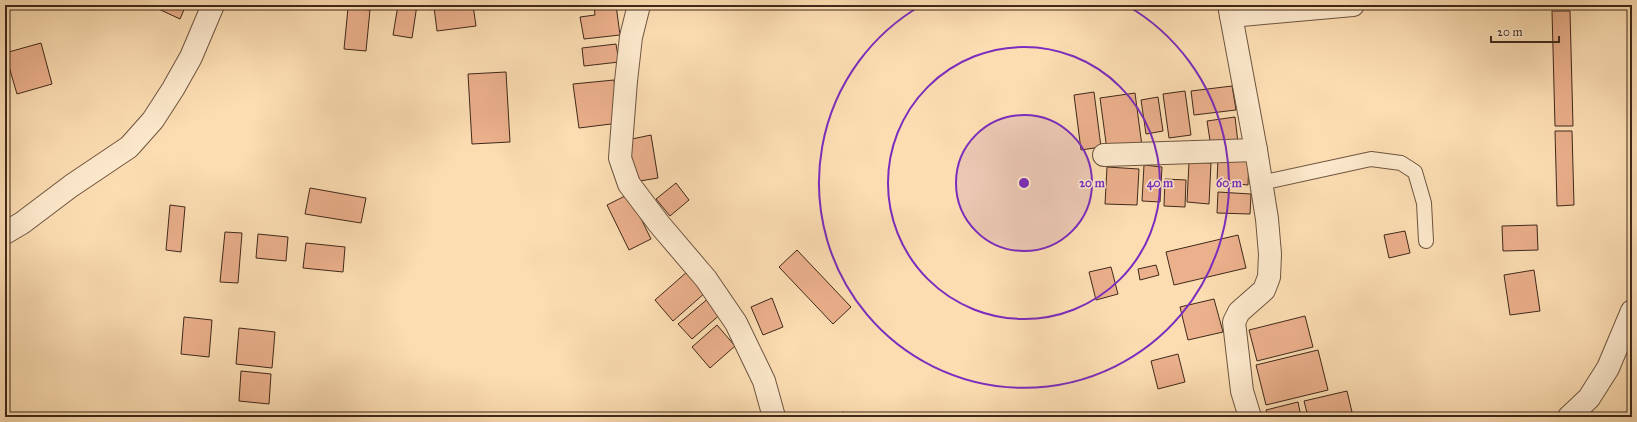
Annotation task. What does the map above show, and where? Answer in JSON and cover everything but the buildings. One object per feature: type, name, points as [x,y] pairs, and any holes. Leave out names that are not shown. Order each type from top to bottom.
[{"type":"street","points":[[5,233],[22,224],[71,186],[129,147],[153,120],[173,89],[191,57],[213,5]]},
{"type":"street","points":[[639,5],[631,37],[620,158],[629,184],[660,225],[706,279],[736,324],[764,381],[774,417]]},
{"type":"street","points":[[1250,417],[1242,391],[1234,322],[1239,312],[1264,290],[1269,277],[1270,254],[1256,150],[1230,11],[1353,5]]},
{"type":"street","points":[[1104,155],[1256,150]]},
{"type":"street","points":[[1569,417],[1589,398],[1608,368],[1632,311]]},
{"type":"lane","points":[[1261,183],[1371,159],[1402,163],[1415,172],[1424,203],[1426,242]]}]
